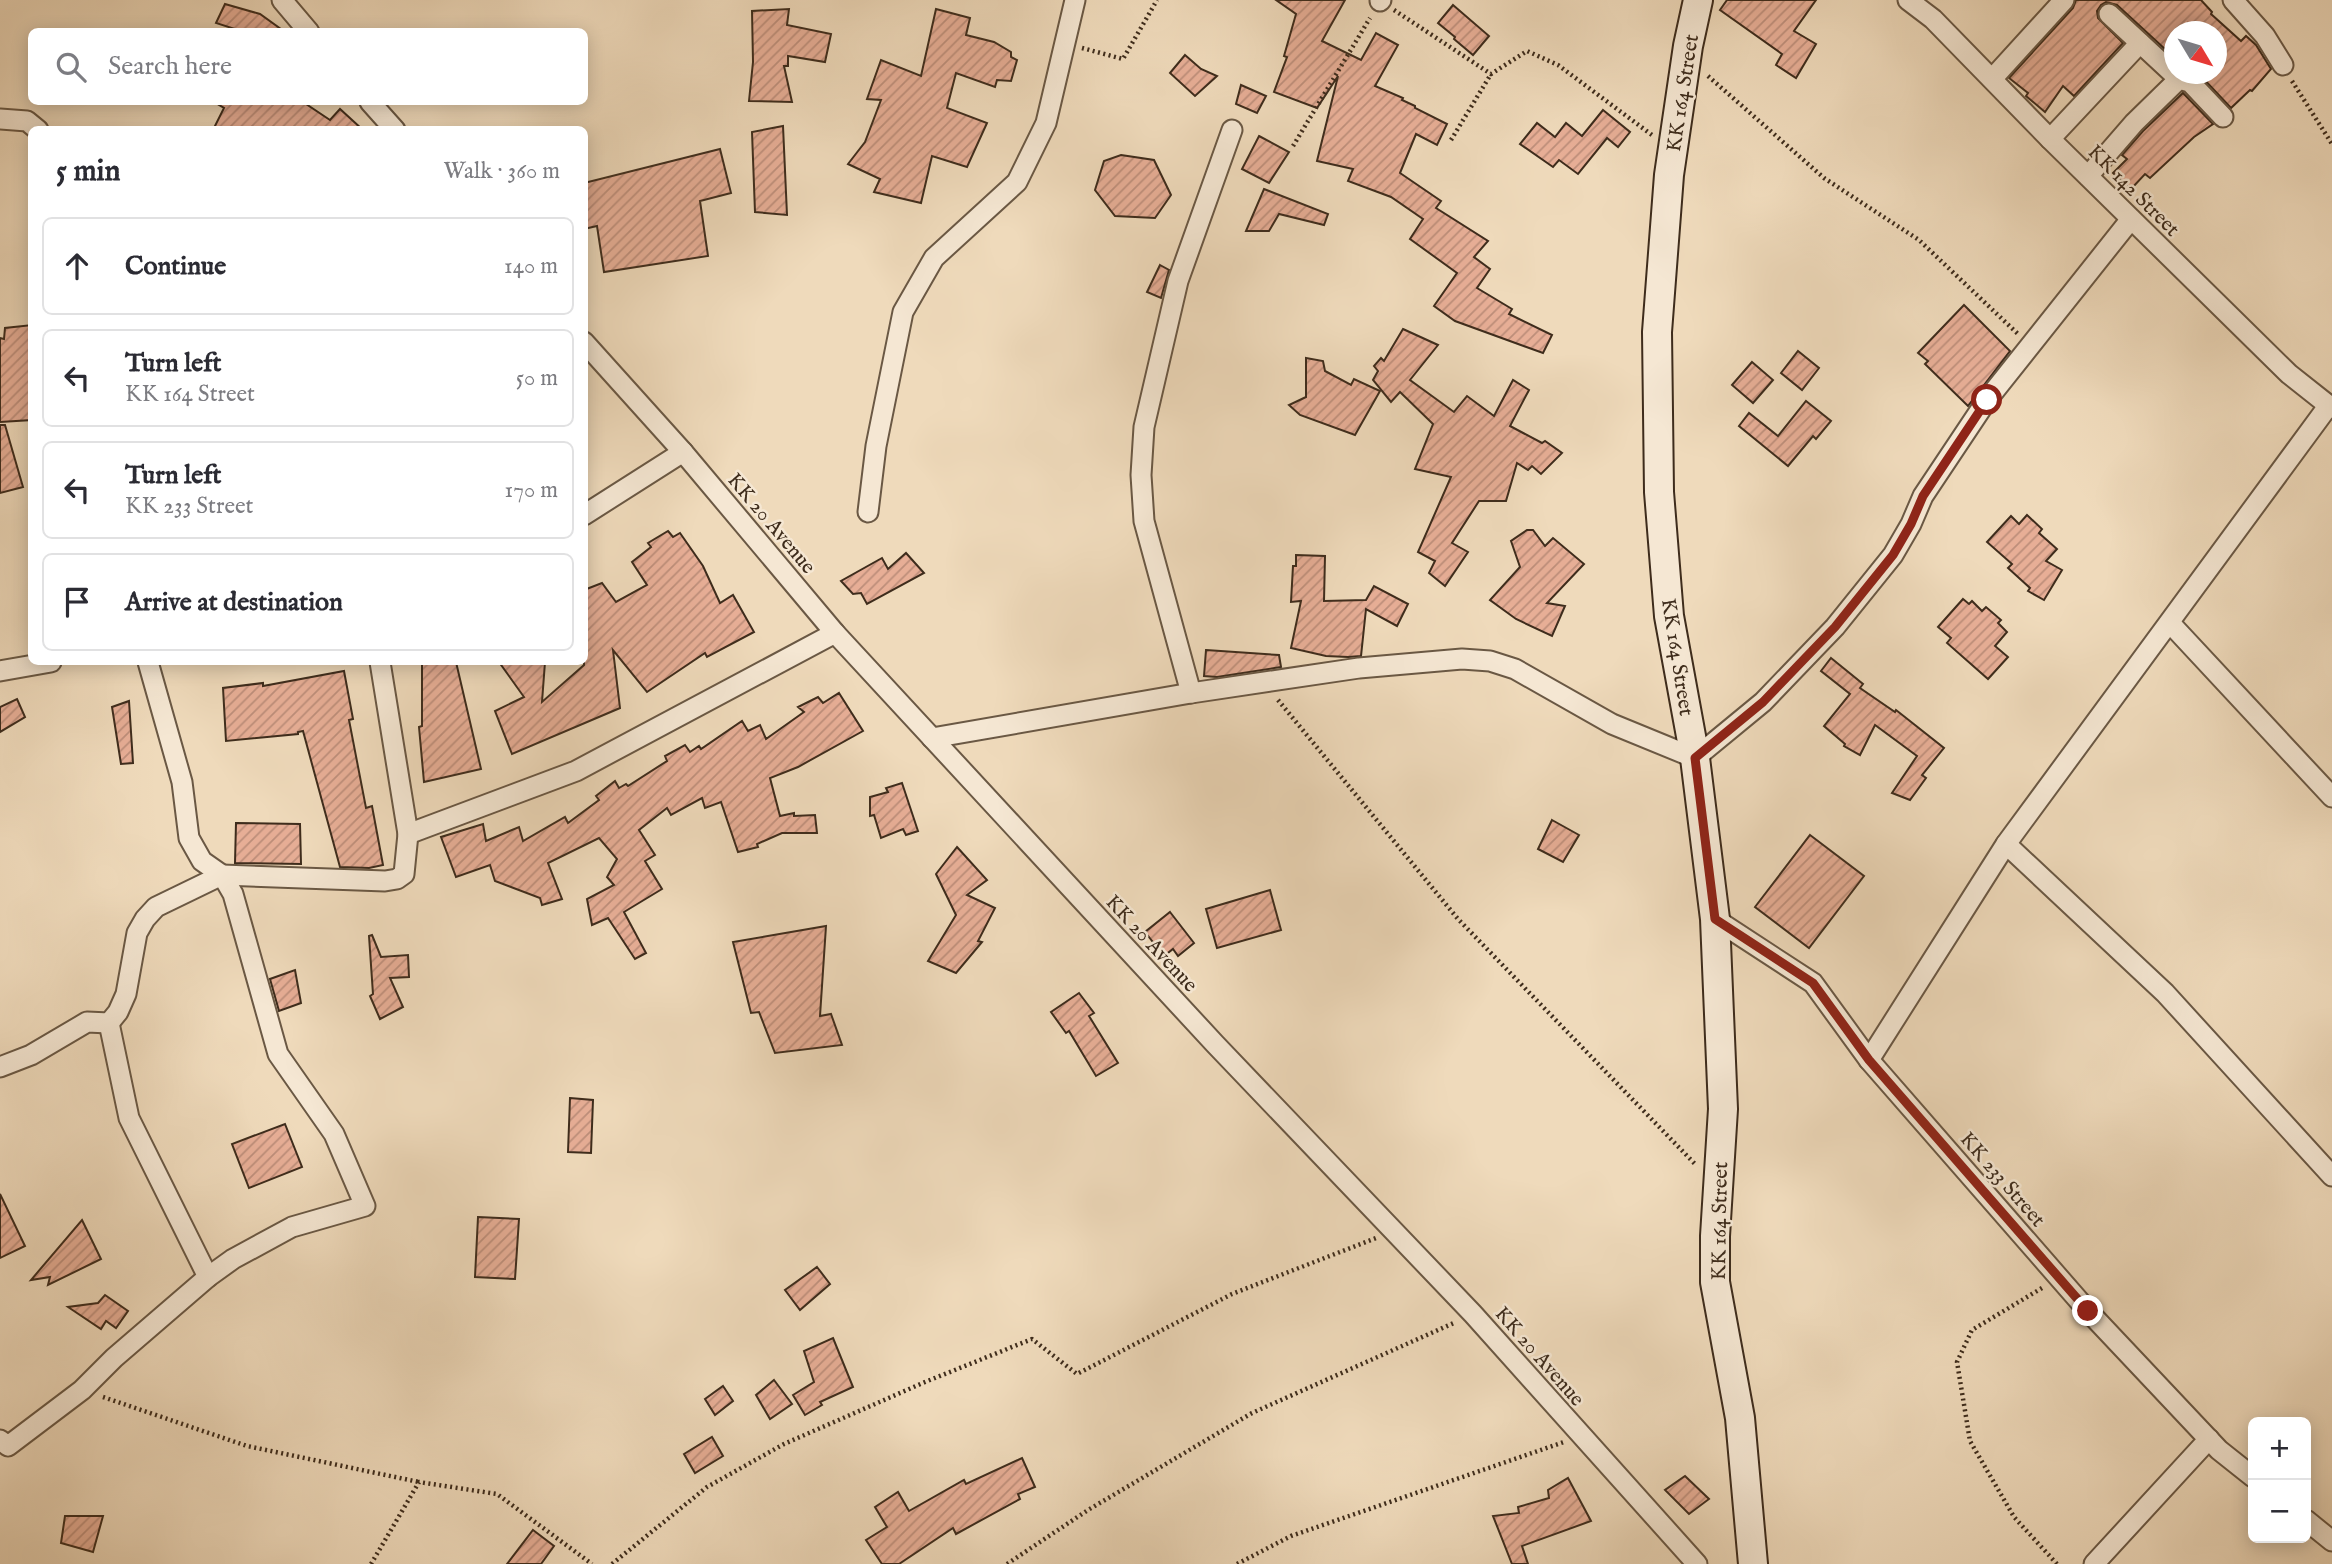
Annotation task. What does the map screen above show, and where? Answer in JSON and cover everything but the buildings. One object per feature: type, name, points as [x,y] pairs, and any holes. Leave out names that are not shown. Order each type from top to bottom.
[{"type":"main road","name":"KK 164 Street","points":[[1698,0],[1669,175],[1657,332],[1660,492],[1669,616],[1695,758],[1715,919],[1723,1109],[1715,1236],[1715,1282],[1740,1418],[1753,1564]]},
{"type":"street","points":[[282,0],[306,28]]},
{"type":"street","points":[[868,512],[876,446],[903,312],[934,258],[1017,182],[1046,123],[1075,0]]},
{"type":"street","name":"KK 142 Street","points":[[1908,0],[1933,19],[2050,139],[2289,374],[2331,406]]},
{"type":"street","points":[[1992,79],[2064,0]]},
{"type":"street","points":[[2233,0],[2265,36],[2283,65]]},
{"type":"street","points":[[2109,14],[2164,65]]},
{"type":"street","points":[[2050,139],[2140,43]]},
{"type":"street","points":[[2088,176],[2134,123],[2174,84]]},
{"type":"street","points":[[2192,84],[2223,117]]},
{"type":"street","points":[[373,105],[391,126]]},
{"type":"street","points":[[0,119],[27,121],[33,126]]},
{"type":"street","points":[[1191,693],[1144,521],[1141,475],[1143,439],[1178,281],[1232,130]]},
{"type":"street","points":[[932,738],[1263,682],[1462,659],[1490,661],[1515,669],[1612,724],[1695,758],[1763,702],[1835,627],[1893,555],[1937,473],[1987,400],[2131,219]]},
{"type":"street","name":"KK 20 Avenue","points":[[588,346],[683,452],[835,632],[1206,1035],[1473,1314],[1697,1564]]},
{"type":"street","points":[[1869,1060],[2006,844],[2331,406]]},
{"type":"street","points":[[588,512],[683,452]]},
{"type":"street","points":[[2170,623],[2332,797]]},
{"type":"street","points":[[408,834],[576,771],[835,632]]},
{"type":"street","points":[[0,671],[34,665]]},
{"type":"street","points":[[0,1440],[8,1446],[82,1390],[114,1358],[208,1277],[233,1259],[292,1227],[365,1206],[334,1134],[278,1054],[233,894],[222,875],[202,861],[189,838],[182,782],[149,665]]},
{"type":"street","points":[[109,1023],[118,1012],[126,994],[137,933],[156,907],[222,875],[385,881],[397,879],[404,874],[408,834],[380,665]]},
{"type":"street","points":[[2006,844],[2165,993],[2332,1176]]},
{"type":"street","name":"KK 233 Street","points":[[1715,919],[1813,983],[1869,1060],[2088,1311],[2219,1450],[2248,1473]]},
{"type":"street","points":[[0,1067],[31,1055],[87,1022],[109,1023]]},
{"type":"street","points":[[109,1023],[129,1118],[208,1277]]},
{"type":"street","points":[[2094,1564],[2209,1439]]},
{"type":"street","points":[[2311,1524],[2332,1541]]},
{"type":"path","points":[[1064,43],[1123,59],[1157,0]]},
{"type":"path","points":[[1293,146],[1380,0],[1491,74]]},
{"type":"path","points":[[1451,140],[1491,74],[1527,51],[1558,65],[1672,150]]},
{"type":"path","points":[[1687,57],[1824,177],[1919,240],[2030,346]]},
{"type":"path","points":[[2283,65],[2332,144]]},
{"type":"path","points":[[1263,682],[1458,919],[1718,1187]]},
{"type":"path","points":[[612,1564],[707,1488],[784,1444],[925,1382],[1032,1339],[1077,1374],[1233,1294],[1394,1231]]},
{"type":"path","points":[[2057,1564],[2014,1517],[1969,1441],[1957,1362],[1972,1330],[2060,1278]]},
{"type":"path","points":[[1007,1564],[1088,1510],[1252,1413],[1473,1314]]},
{"type":"path","points":[[82,1390],[247,1446],[419,1482],[497,1494],[592,1564]]},
{"type":"path","points":[[1237,1564],[1291,1536],[1581,1436]]},
{"type":"path","points":[[371,1564],[419,1482]]},
{"type":"route","points":[[1987,400],[1923,496],[1893,555],[1835,627],[1763,702],[1695,758],[1715,919],[1813,983],[1869,1060],[2088,1311]]}]
